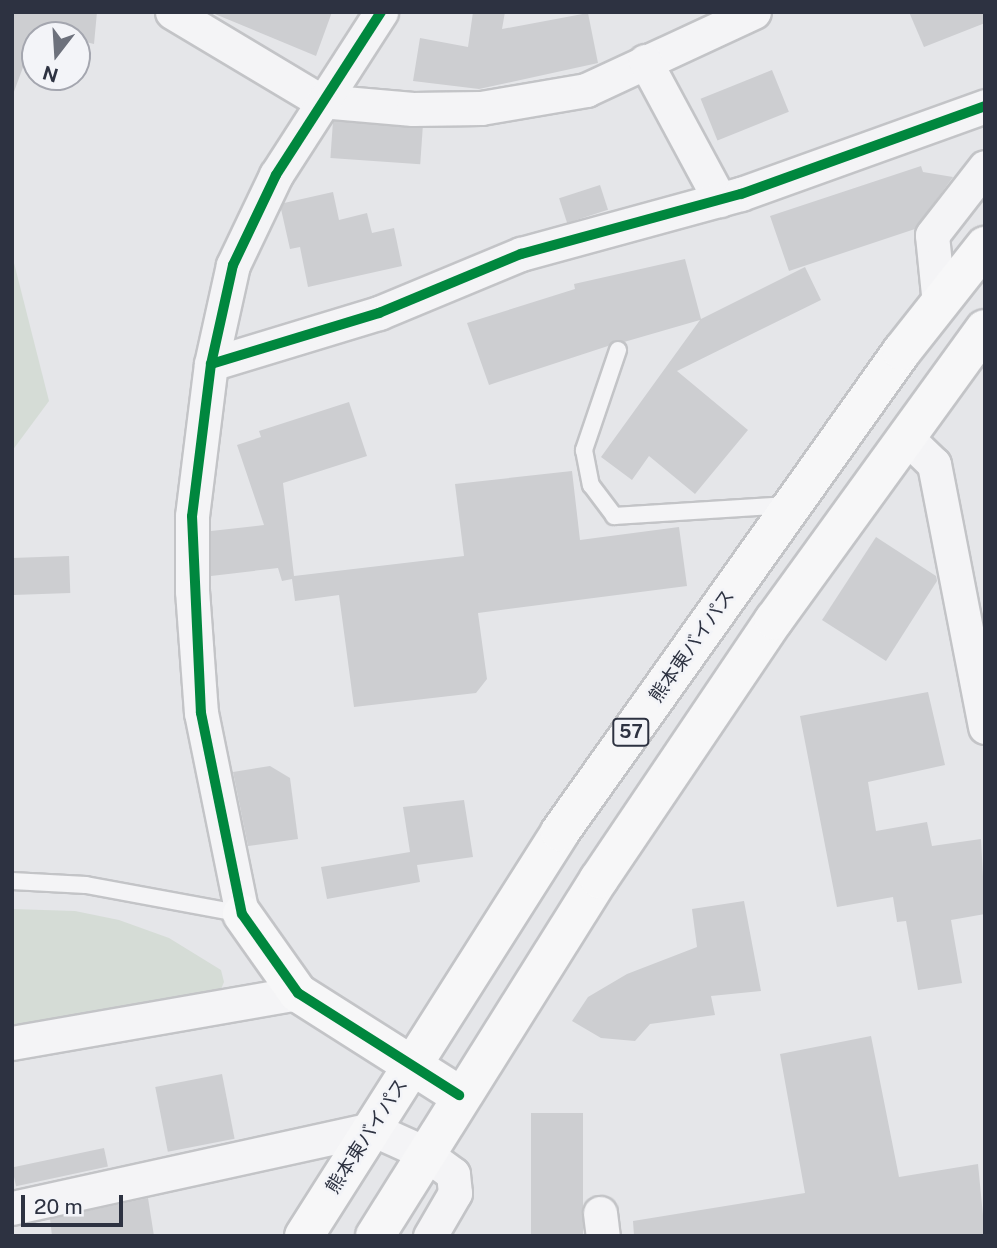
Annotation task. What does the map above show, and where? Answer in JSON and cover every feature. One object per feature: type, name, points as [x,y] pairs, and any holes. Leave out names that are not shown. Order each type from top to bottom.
[{"type":"main road","name":"熊本東バイパス","points":[[304,1236],[561,832],[792,505],[939,303],[985,246]]},
{"type":"main road","points":[[375,1236],[423,1152],[599,878],[905,436],[985,329]]},
{"type":"main road","points":[[242,914],[298,993],[459,1096]]},
{"type":"street","points":[[172,12],[321,101],[413,109],[481,108],[586,90],[754,12]]},
{"type":"street","points":[[242,914],[201,713],[192,591],[192,516],[211,364],[233,265],[276,176],[321,101],[381,12]]},
{"type":"street","points":[[645,61],[720,200]]},
{"type":"street","points":[[211,364],[379,313],[521,254],[720,200],[985,106]]},
{"type":"street","points":[[939,303],[932,235],[985,167]]},
{"type":"street","points":[[905,436],[934,464],[944,499],[985,727]]},
{"type":"street","points":[[12,1043],[298,993]]},
{"type":"street","points":[[12,1208],[372,1129],[423,1152],[453,1174],[455,1193],[429,1236]]},
{"type":"lane","points":[[618,350],[584,450],[591,485],[614,516],[792,505]]},
{"type":"lane","points":[[12,881],[86,885],[242,914]]},
{"type":"shaded area","points":[[12,255],[49,401],[12,451]]},
{"type":"shaded area","points":[[12,909],[75,911],[119,920],[169,938],[221,970],[224,982],[219,994],[12,1033]]},
{"type":"building","points":[[12,12],[97,12],[94,44],[91,43],[91,21],[21,21],[21,73],[12,97]]},
{"type":"building","points":[[210,12],[332,12],[316,56]]},
{"type":"building","points":[[473,12],[505,12],[502,29],[588,13],[598,63],[479,89],[413,81],[420,38],[468,47]]},
{"type":"building","points":[[909,12],[985,12],[985,23],[924,47]]},
{"type":"building","points":[[772,70],[789,112],[717,141],[701,99]]},
{"type":"building","points":[[333,121],[423,127],[420,164],[330,158]]},
{"type":"building","points":[[921,166],[923,172],[953,177],[915,229],[789,271],[770,216]]},
{"type":"building","points":[[600,185],[608,210],[567,223],[559,198]]},
{"type":"building","points":[[333,192],[339,220],[367,213],[372,233],[394,228],[402,266],[308,287],[300,247],[290,249],[281,209],[284,203]]},
{"type":"building","points":[[685,259],[701,319],[805,267],[821,300],[677,371],[748,430],[695,494],[649,456],[632,480],[601,457],[700,320],[624,342],[615,340],[608,346],[489,385],[467,323],[575,289],[574,284]]},
{"type":"building","points":[[349,402],[367,456],[283,483],[294,576],[464,556],[455,484],[572,471],[580,540],[679,527],[687,586],[478,613],[487,679],[476,693],[354,707],[339,595],[295,601],[292,579],[282,581],[278,568],[211,576],[211,531],[264,525],[237,445],[261,437],[259,431]]},
{"type":"building","points":[[876,537],[936,576],[937,581],[886,661],[822,620]]},
{"type":"building","points":[[69,556],[70,593],[13,595],[12,558]]},
{"type":"building","points":[[928,692],[945,765],[868,782],[876,831],[927,822],[932,846],[981,839],[985,914],[951,920],[962,983],[918,990],[906,921],[897,922],[893,897],[837,907],[800,716]]},
{"type":"building","points":[[270,766],[290,778],[298,839],[248,846],[233,772]]},
{"type":"building","points":[[464,800],[473,857],[417,865],[420,882],[327,899],[321,867],[410,852],[403,807]]},
{"type":"building","points":[[744,901],[761,991],[711,996],[715,1015],[650,1024],[635,1041],[601,1038],[572,1021],[588,997],[627,974],[697,947],[692,909]]},
{"type":"building","points":[[871,1036],[899,1177],[978,1164],[985,1236],[634,1236],[633,1221],[805,1193],[780,1054]]},
{"type":"building","points":[[222,1074],[235,1139],[168,1152],[155,1087]]},
{"type":"building","points":[[531,1113],[583,1113],[583,1236],[531,1236]]},
{"type":"building","points":[[104,1148],[108,1167],[16,1186],[12,1168]]},
{"type":"building","points":[[148,1198],[154,1236],[52,1236],[50,1219]]},
{"type":"cycle path","points":[[381,12],[276,175],[233,265],[211,364],[192,516],[201,713],[242,914],[298,993],[459,1095]]},
{"type":"cycle path","points":[[211,364],[379,313],[521,254],[741,194],[985,106]]}]
